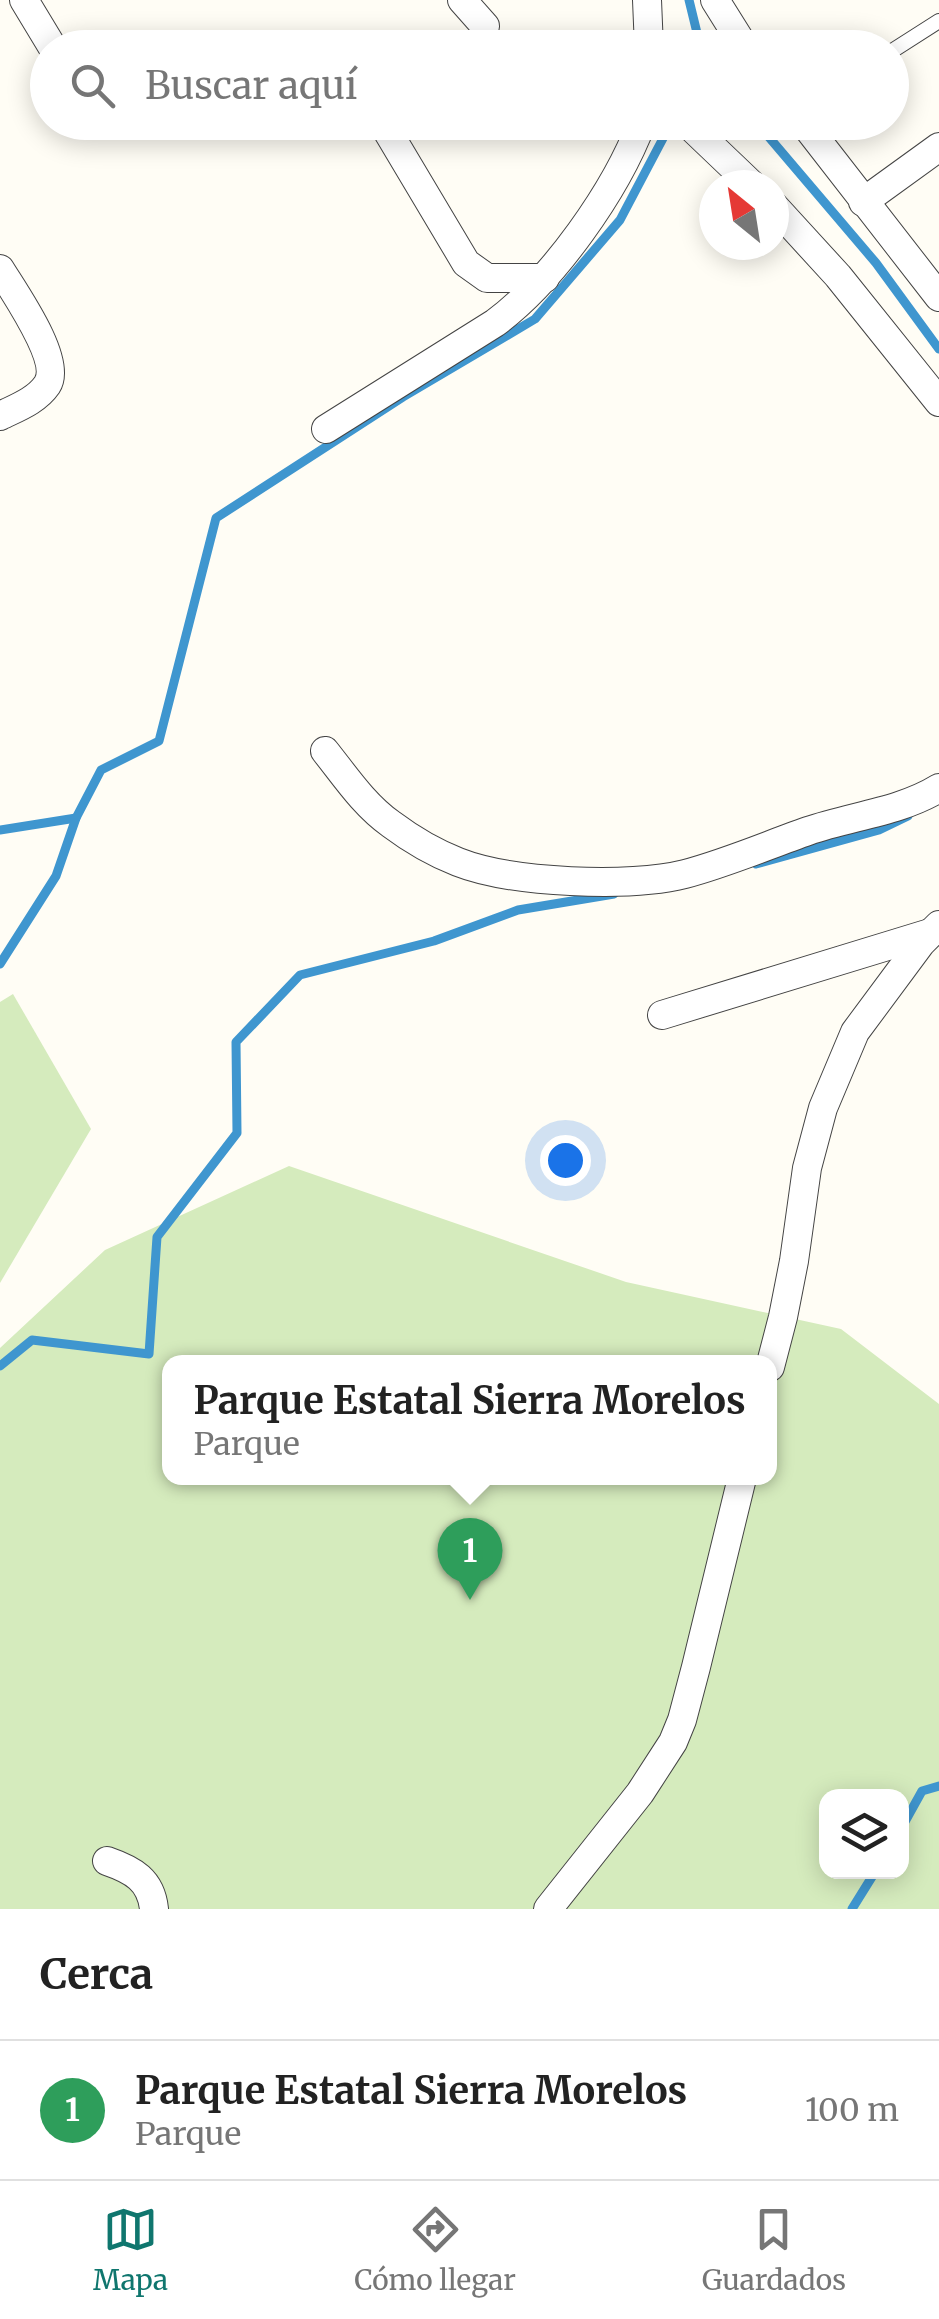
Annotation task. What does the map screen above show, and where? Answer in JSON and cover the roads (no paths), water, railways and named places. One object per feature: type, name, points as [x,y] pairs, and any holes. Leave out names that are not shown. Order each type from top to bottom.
[{"type":"street","points":[[24,0],[42,30]]},
{"type":"street","points":[[462,0],[485,26]]},
{"type":"street","points":[[647,0],[648,30]]},
{"type":"street","points":[[715,0],[734,30]]},
{"type":"street","points":[[393,140],[466,263],[487,278],[545,278]]},
{"type":"street","points":[[326,429],[518,306],[545,278],[616,176],[635,140]]},
{"type":"street","points":[[705,140],[736,170]]},
{"type":"street","points":[[816,140],[939,297]]},
{"type":"street","points":[[863,202],[939,147]]},
{"type":"street","points":[[789,222],[838,276],[939,402]]},
{"type":"street","points":[[0,269],[41,340],[52,369],[46,386],[34,398],[0,416]]},
{"type":"street","points":[[325,751],[368,804],[390,824],[458,862],[537,878],[649,880],[685,874],[939,788]]},
{"type":"street","points":[[662,1015],[935,929]]},
{"type":"street","points":[[773,1355],[794,1261],[806,1168],[824,1108],[856,1032],[935,929]]},
{"type":"street","points":[[548,1909],[640,1792],[673,1742],[696,1667],[740,1485]]},
{"type":"street","points":[[107,1861],[140,1876],[152,1894],[154,1909]]},
{"type":"lane","points":[[909,40],[939,21]]},
{"type":"waterway","points":[[689,0],[696,30]]},
{"type":"waterway","points":[[0,964],[56,876],[76,818],[101,770],[159,741],[216,518],[403,397],[535,319],[620,220],[662,140]]},
{"type":"waterway","points":[[771,140],[876,263],[939,349]]},
{"type":"waterway","points":[[756,864],[879,830],[908,816]]},
{"type":"waterway","points":[[0,830],[76,818]]},
{"type":"waterway","points":[[0,1366],[32,1340],[149,1354],[157,1237],[237,1133],[236,1042],[300,975],[434,941],[518,910],[614,894]]},
{"type":"waterway","points":[[909,1814],[922,1791],[939,1786]]},
{"type":"waterway","points":[[852,1909],[871,1879]]},
{"type":"place","name":"Parque Estatal Sierra Morelos","points":[[470,1600]]}]
